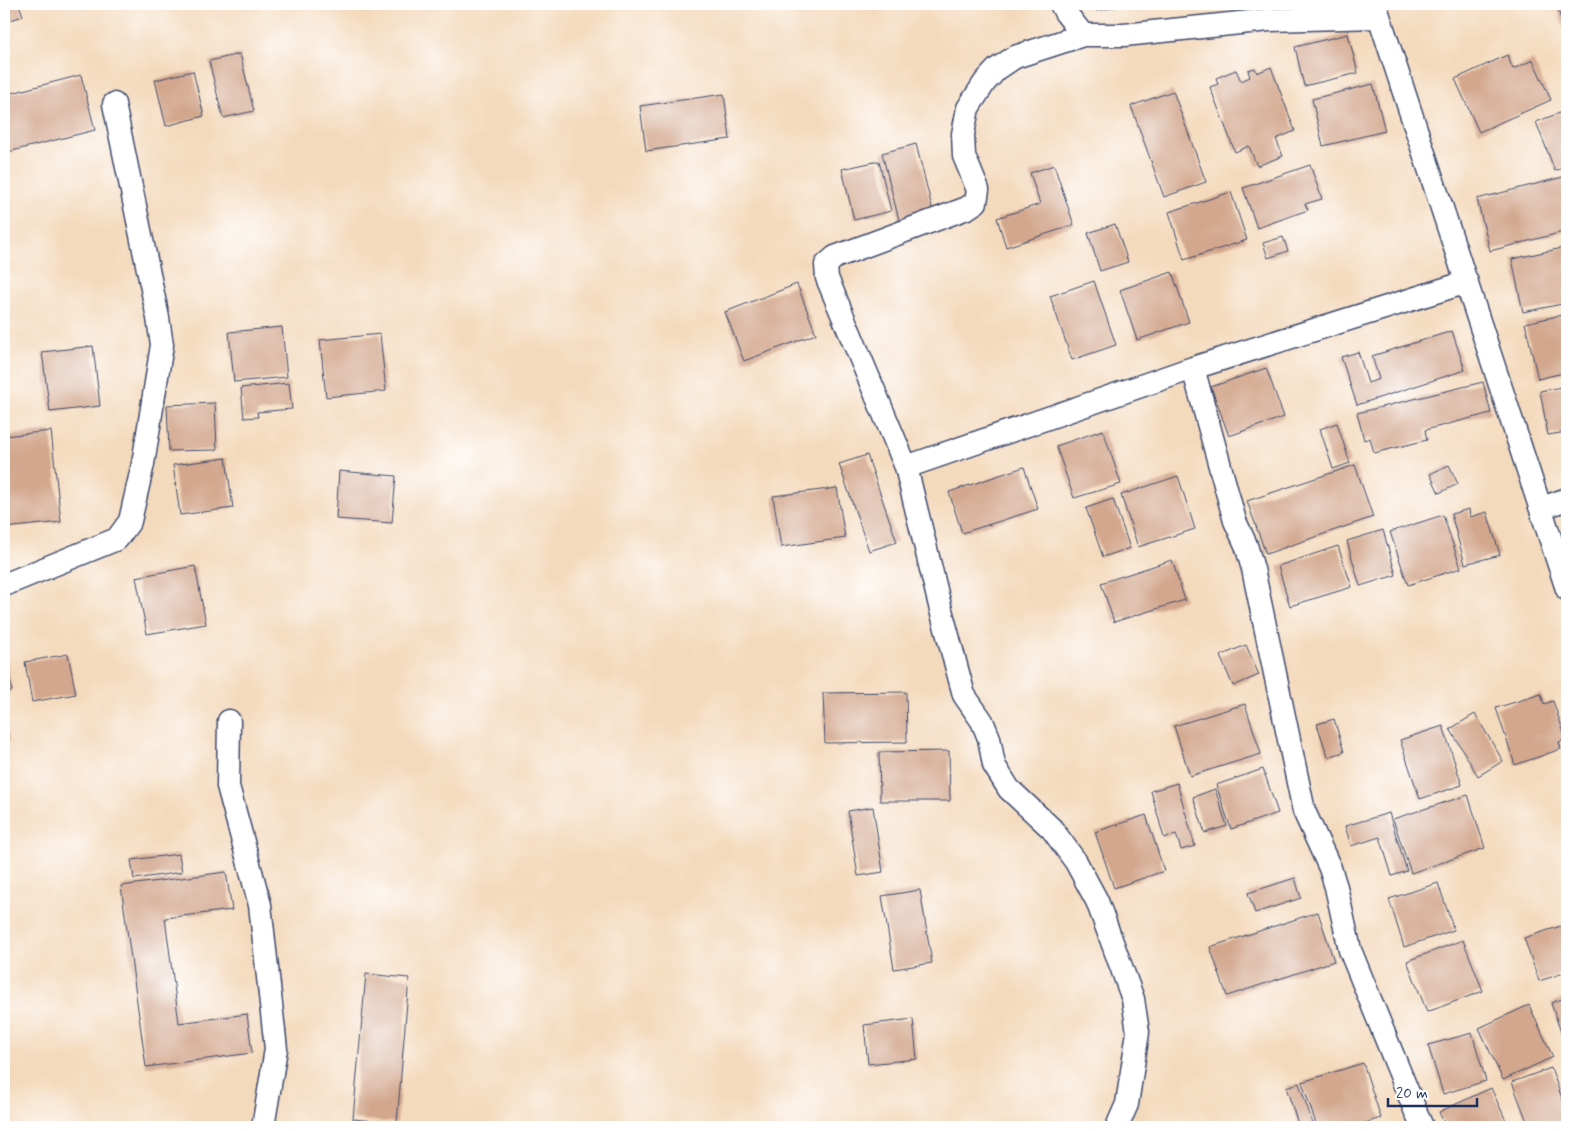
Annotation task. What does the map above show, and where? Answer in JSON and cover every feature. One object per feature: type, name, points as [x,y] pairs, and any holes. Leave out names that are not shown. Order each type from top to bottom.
[{"type":"street","points":[[1060,4],[1083,35]]},
{"type":"street","points":[[1117,1127],[1127,1104],[1138,1032],[1134,999],[1097,901],[1076,862],[1052,829],[1009,789],[994,765],[989,738],[982,721],[964,695],[906,467],[827,278],[826,265],[835,257],[967,208],[976,202],[978,190],[964,156],[962,134],[968,108],[985,82],[997,69],[1015,57],[1083,35],[1124,35],[1377,10],[1542,508],[1567,589]]},
{"type":"street","points":[[4,585],[117,539],[130,521],[139,483],[162,345],[114,104]]},
{"type":"street","points":[[906,467],[1194,368],[1467,282]]},
{"type":"street","points":[[1194,368],[1235,521],[1246,545],[1253,569],[1304,811],[1330,868],[1350,950],[1422,1127]]},
{"type":"street","points":[[1542,508],[1567,499]]},
{"type":"street","points":[[229,721],[228,786],[260,905],[276,1049],[263,1127]]},
{"type":"building","points":[[4,4],[19,4],[23,16],[4,22]]},
{"type":"building","points":[[1095,4],[1123,4],[1123,5],[1096,11]]},
{"type":"building","points":[[1556,4],[1567,4],[1567,31],[1565,32]]},
{"type":"building","points":[[1348,34],[1358,73],[1304,86],[1295,47]]},
{"type":"building","points":[[240,54],[254,111],[223,118],[209,61]]},
{"type":"building","points":[[1507,55],[1513,69],[1533,60],[1551,100],[1479,132],[1455,79]]},
{"type":"building","points":[[1271,67],[1295,131],[1276,139],[1283,156],[1257,166],[1249,146],[1235,152],[1210,87],[1218,84],[1216,78],[1236,70],[1241,81],[1250,77],[1248,70],[1255,68],[1257,73]]},
{"type":"building","points":[[193,71],[204,116],[166,126],[155,80]]},
{"type":"building","points":[[81,75],[95,130],[4,153],[4,95]]},
{"type":"building","points":[[1373,84],[1385,131],[1323,146],[1312,99]]},
{"type":"building","points":[[1173,91],[1206,182],[1164,197],[1131,106]]},
{"type":"building","points":[[724,94],[730,139],[646,151],[640,106]]},
{"type":"building","points":[[1567,110],[1567,166],[1555,171],[1536,122]]},
{"type":"building","points":[[916,144],[935,219],[901,228],[882,153]]},
{"type":"building","points":[[879,161],[891,211],[854,220],[842,169]]},
{"type":"building","points":[[1054,165],[1074,225],[1006,247],[997,218],[1040,204],[1030,173]]},
{"type":"building","points":[[1310,165],[1322,199],[1305,204],[1308,210],[1257,228],[1243,188]]},
{"type":"building","points":[[1567,176],[1567,231],[1490,251],[1477,199]]},
{"type":"building","points":[[1231,192],[1247,240],[1184,260],[1169,212]]},
{"type":"building","points":[[1115,224],[1128,262],[1100,271],[1088,233]]},
{"type":"building","points":[[1283,237],[1288,251],[1268,258],[1263,243]]},
{"type":"building","points":[[1567,247],[1567,303],[1523,312],[1512,259]]},
{"type":"building","points":[[1172,272],[1189,322],[1137,340],[1120,290]]},
{"type":"building","points":[[1094,281],[1116,345],[1072,360],[1050,296]]},
{"type":"building","points":[[797,284],[816,334],[744,361],[725,312]]},
{"type":"building","points":[[1567,314],[1567,372],[1538,379],[1525,323]]},
{"type":"building","points":[[282,327],[287,377],[234,382],[229,332]]},
{"type":"building","points":[[1452,331],[1465,370],[1357,405],[1341,357],[1358,352],[1368,383],[1379,379],[1372,356]]},
{"type":"building","points":[[380,334],[386,391],[326,397],[320,340]]},
{"type":"building","points":[[93,346],[100,406],[50,412],[42,352]]},
{"type":"building","points":[[1266,368],[1284,417],[1229,436],[1211,387]]},
{"type":"building","points":[[1483,382],[1491,413],[1425,430],[1427,440],[1374,453],[1370,438],[1364,440],[1357,413]]},
{"type":"building","points":[[289,383],[292,409],[257,412],[258,417],[244,418],[241,388]]},
{"type":"building","points":[[1567,386],[1567,432],[1548,435],[1540,391]]},
{"type":"building","points":[[215,403],[217,450],[169,451],[167,405]]},
{"type":"building","points":[[1337,423],[1350,463],[1333,469],[1320,429]]},
{"type":"building","points":[[1103,430],[1121,484],[1074,498],[1056,446]]},
{"type":"building","points":[[51,431],[61,522],[5,528],[4,436]]},
{"type":"building","points":[[867,455],[897,542],[869,551],[839,464]]},
{"type":"building","points":[[226,458],[233,508],[180,515],[173,465]]},
{"type":"building","points":[[1355,465],[1373,517],[1266,554],[1247,501]]},
{"type":"building","points":[[1449,465],[1458,484],[1439,493],[1430,474]]},
{"type":"building","points":[[1024,467],[1038,509],[962,533],[949,492]]},
{"type":"building","points":[[339,471],[396,476],[392,523],[336,519]]},
{"type":"building","points":[[1178,476],[1195,529],[1138,547],[1121,495]]},
{"type":"building","points":[[837,488],[845,538],[781,547],[773,496]]},
{"type":"building","points":[[1113,499],[1130,548],[1103,557],[1086,508]]},
{"type":"building","points":[[1469,509],[1470,517],[1487,512],[1500,555],[1465,564],[1451,514]]},
{"type":"building","points":[[1443,515],[1461,568],[1408,585],[1390,532]]},
{"type":"building","points":[[1383,530],[1396,575],[1360,586],[1347,541]]},
{"type":"building","points":[[1338,546],[1352,587],[1290,606],[1278,566]]},
{"type":"building","points":[[1172,560],[1185,600],[1114,622],[1101,583]]},
{"type":"building","points":[[195,566],[206,624],[147,634],[136,577]]},
{"type":"building","points":[[1246,645],[1259,675],[1233,686],[1220,656]]},
{"type":"building","points":[[4,653],[12,691],[4,693]]},
{"type":"building","points":[[68,654],[76,694],[32,702],[25,662]]},
{"type":"building","points":[[906,692],[907,742],[825,743],[823,693]]},
{"type":"building","points":[[1541,694],[1544,704],[1553,701],[1566,739],[1559,742],[1561,749],[1515,765],[1496,708]]},
{"type":"building","points":[[1245,704],[1261,754],[1190,776],[1174,726]]},
{"type":"building","points":[[4,714],[9,742],[4,743]]},
{"type":"building","points":[[1475,714],[1503,761],[1478,776],[1450,729]]},
{"type":"building","points":[[1334,719],[1344,752],[1328,757],[1317,724]]},
{"type":"building","points":[[1443,726],[1462,785],[1420,799],[1400,740]]},
{"type":"building","points":[[949,751],[950,801],[880,801],[879,752]]},
{"type":"building","points":[[1263,769],[1278,813],[1231,829],[1216,785]]},
{"type":"building","points":[[1177,783],[1195,846],[1181,850],[1176,834],[1164,838],[1151,791]]},
{"type":"building","points":[[1215,789],[1227,826],[1205,833],[1193,797]]},
{"type":"building","points":[[1468,795],[1485,848],[1411,873],[1393,819]]},
{"type":"building","points":[[873,807],[883,872],[858,876],[848,811]]},
{"type":"building","points":[[1389,813],[1407,871],[1392,876],[1380,837],[1351,846],[1345,826]]},
{"type":"building","points":[[1146,815],[1164,871],[1114,888],[1095,832]]},
{"type":"building","points":[[179,854],[182,872],[134,879],[131,860]]},
{"type":"building","points":[[226,872],[232,910],[165,918],[179,1023],[247,1014],[252,1053],[146,1067],[121,886]]},
{"type":"building","points":[[1295,878],[1301,898],[1255,913],[1248,893]]},
{"type":"building","points":[[1438,883],[1454,930],[1404,947],[1389,899]]},
{"type":"building","points":[[920,890],[932,963],[894,969],[882,896]]},
{"type":"building","points":[[1318,912],[1334,961],[1227,996],[1210,947]]},
{"type":"building","points":[[1567,924],[1567,972],[1539,981],[1524,938]]},
{"type":"building","points":[[1463,940],[1483,991],[1427,1012],[1407,961]]},
{"type":"building","points":[[366,974],[409,978],[397,1123],[353,1119]]},
{"type":"building","points":[[1567,997],[1567,1050],[1551,1003]]},
{"type":"building","points":[[1529,1005],[1553,1057],[1503,1080],[1479,1028]]},
{"type":"building","points":[[913,1019],[917,1059],[868,1064],[864,1025]]},
{"type":"building","points":[[1472,1033],[1486,1081],[1443,1094],[1428,1045]]},
{"type":"building","points":[[1363,1063],[1381,1118],[1352,1127],[1317,1127],[1302,1082]]},
{"type":"building","points":[[1551,1068],[1567,1112],[1567,1127],[1529,1127],[1512,1082]]},
{"type":"building","points":[[1299,1083],[1314,1127],[1299,1127],[1286,1087]]},
{"type":"building","points":[[1491,1088],[1509,1127],[1446,1127],[1439,1112]]}]
